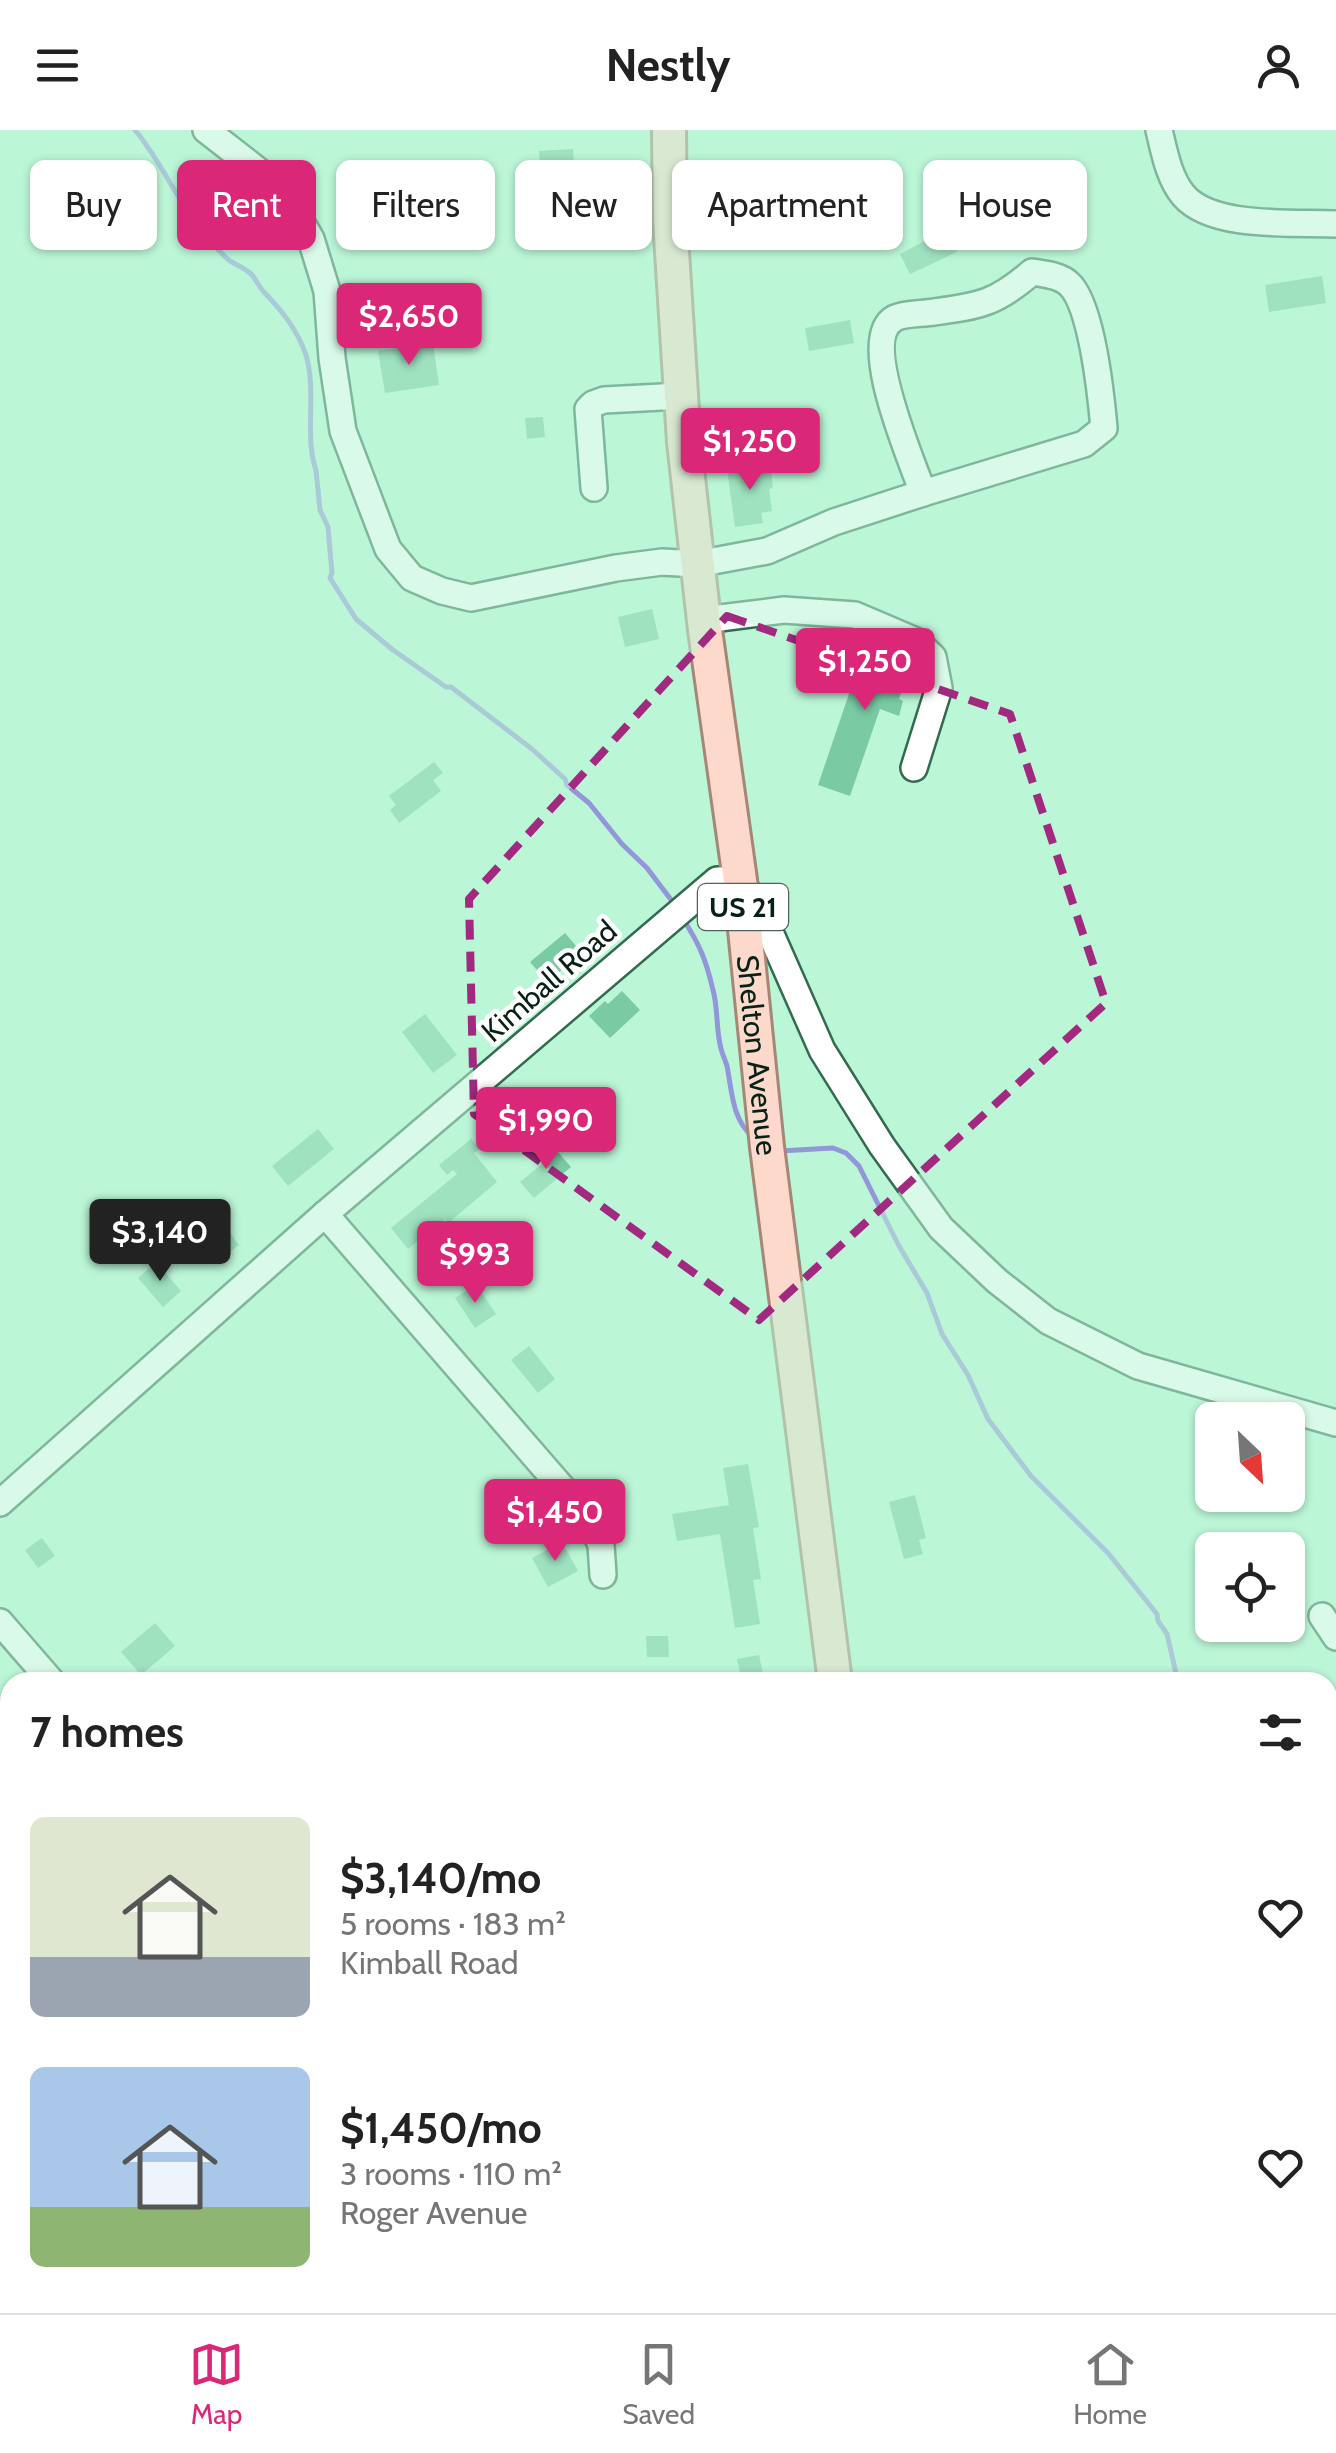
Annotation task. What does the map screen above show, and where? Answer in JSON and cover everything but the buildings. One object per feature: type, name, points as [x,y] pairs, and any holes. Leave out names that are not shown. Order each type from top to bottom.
[{"type":"main road","name":"Shelton Avenue","points":[[669,130],[670,220],[681,396],[697,564],[740,880],[767,1147],[834,1672]]},
{"type":"street","points":[[206,130],[282,190],[311,239],[327,291],[343,431],[388,549],[412,578],[471,598],[616,568],[662,562],[697,564],[767,552],[834,522],[1084,444],[1104,428],[1100,385],[1082,304],[1068,283],[1053,275],[1032,272],[1008,292],[976,306],[895,318],[885,328],[884,379],[924,493]]},
{"type":"street","points":[[1158,130],[1176,184],[1206,214],[1232,220],[1336,224]]},
{"type":"street","points":[[594,488],[588,409],[604,400],[681,396]]},
{"type":"street","points":[[704,620],[784,610],[856,615],[916,641],[934,657],[939,688],[914,768]]},
{"type":"street","name":"Kimball Road","points":[[0,1503],[326,1214],[717,880],[740,880]]},
{"type":"street","points":[[740,880],[762,914],[822,1050],[882,1146],[940,1228],[997,1281],[1048,1321],[1138,1366],[1336,1423]]},
{"type":"street","points":[[326,1214],[590,1520],[601,1545],[602,1575]]},
{"type":"street","points":[[0,1622],[43,1672]]},
{"type":"highlighted area","points":[[727,616],[1010,714],[1106,1003],[759,1320],[474,1114],[469,899]]},
{"type":"waterway","points":[[135,130],[199,227],[226,257],[252,275],[302,346],[311,384],[311,443],[320,510],[328,527],[330,578],[356,619],[532,749],[589,803],[675,905]]},
{"type":"waterway","points":[[683,919],[698,945],[710,979],[737,1114],[753,1137]]},
{"type":"waterway","points":[[780,1151],[833,1148],[846,1153],[859,1166],[988,1419],[1031,1476],[1108,1553],[1157,1614],[1167,1634],[1176,1672]]}]
